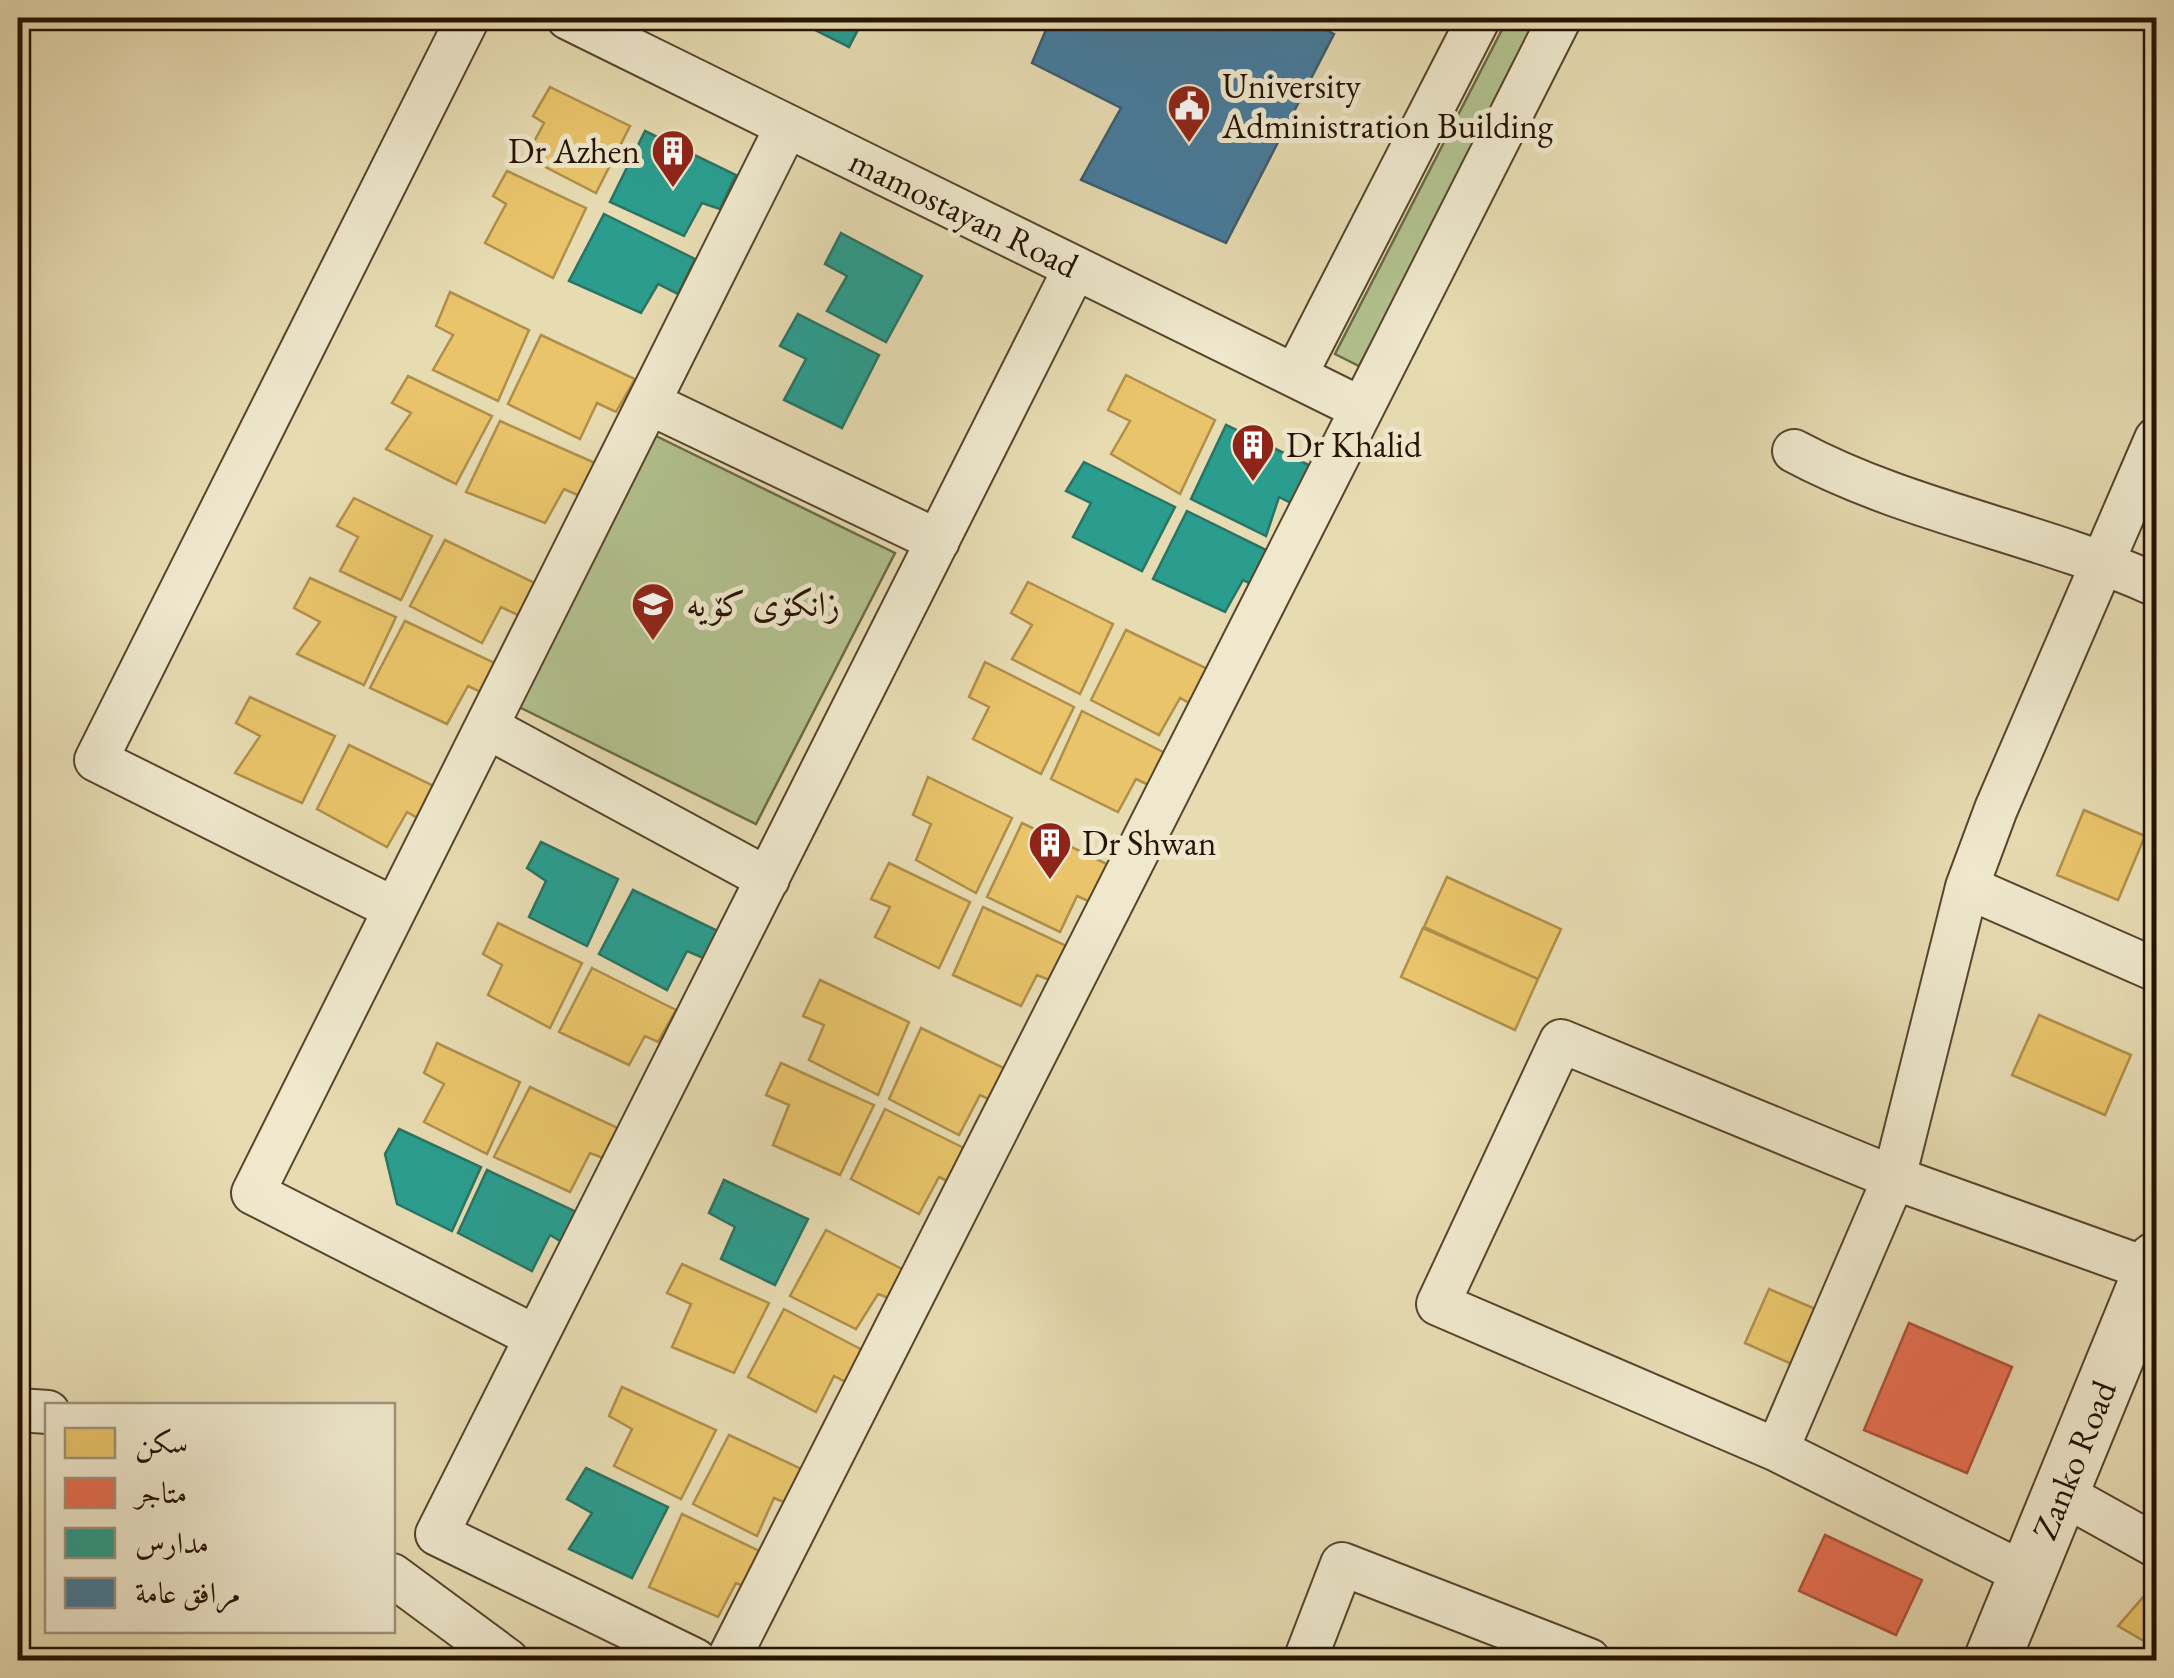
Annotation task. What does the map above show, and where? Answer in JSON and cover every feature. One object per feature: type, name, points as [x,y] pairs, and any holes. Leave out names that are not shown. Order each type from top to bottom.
[{"type":"street","points":[[395,909],[96,760],[468,18]]},
{"type":"street","name":"mamostayan Road","points":[[568,18],[1360,408]]},
{"type":"street","points":[[1295,376],[1479,18]]},
{"type":"street","points":[[728,1660],[1560,18]]},
{"type":"street","points":[[536,1337],[252,1193],[788,126]]},
{"type":"street","points":[[695,1660],[437,1534],[1076,268]]},
{"type":"street","points":[[648,403],[938,541]]},
{"type":"street","points":[[1778,1450],[1894,1178],[1967,886],[1996,809],[2156,439]]},
{"type":"street","points":[[1794,451],[1874,489],[2103,561],[2156,585]]},
{"type":"street","points":[[486,726],[768,879]]},
{"type":"street","points":[[1967,886],[2156,970]]},
{"type":"street","points":[[2027,1575],[1778,1450],[1438,1304],[1560,1040],[1894,1178],[2155,1268]]},
{"type":"street","name":"Zanko Road","points":[[1992,1660],[2155,1268]]},
{"type":"street","points":[[18,1410],[45,1412]]},
{"type":"street","points":[[2060,1493],[2156,1546]]},
{"type":"street","points":[[1305,1660],[1342,1564],[1589,1660]]},
{"type":"street","points":[[395,1577],[482,1645],[508,1660]]},
{"type":"green space","points":[[1508,18],[1543,18],[1359,366],[1335,354]]},
{"type":"green space","points":[[654,435],[895,553],[756,824],[515,705]]},
{"type":"building: سكن","points":[[550,87],[630,126],[596,193],[526,157],[544,123],[533,116]]},
{"type":"building: سكن","points":[[507,171],[586,208],[553,278],[485,243],[506,204],[493,196]]},
{"type":"building: سكن","points":[[450,292],[529,330],[498,401],[433,370],[453,335],[436,326]]},
{"type":"building: سكن","points":[[541,335],[635,379],[616,412],[597,403],[580,439],[508,404]]},
{"type":"building: سكن","points":[[1126,375],[1215,420],[1180,494],[1111,454],[1130,421],[1108,410]]},
{"type":"building: سكن","points":[[408,376],[492,416],[456,484],[386,449],[411,413],[392,403]]},
{"type":"building: سكن","points":[[500,421],[595,463],[580,496],[564,489],[545,523],[466,492]]},
{"type":"building: سكن","points":[[354,498],[432,536],[401,600],[340,571],[358,537],[337,526]]},
{"type":"building: سكن","points":[[445,540],[535,583],[520,616],[501,607],[482,643],[410,606]]},
{"type":"building: سكن","points":[[310,578],[396,617],[364,685],[297,654],[320,622],[294,608]]},
{"type":"building: سكن","points":[[1028,582],[1113,624],[1080,694],[1012,659],[1032,625],[1011,613]]},
{"type":"building: سكن","points":[[405,621],[497,664],[483,693],[468,686],[447,724],[370,688]]},
{"type":"building: سكن","points":[[1126,630],[1212,671],[1195,706],[1180,698],[1159,735],[1091,700]]},
{"type":"building: سكن","points":[[985,662],[1074,707],[1041,774],[973,739],[989,707],[969,697]]},
{"type":"building: سكن","points":[[250,697],[335,736],[302,803],[235,773],[260,736],[236,723]]},
{"type":"building: سكن","points":[[1082,711],[1171,756],[1155,788],[1136,779],[1118,812],[1051,779]]},
{"type":"building: سكن","points":[[349,745],[438,788],[421,820],[407,812],[387,847],[317,809]]},
{"type":"building: سكن","points":[[928,777],[1012,818],[976,893],[916,860],[931,824],[913,815]]},
{"type":"building: سكن","points":[[2084,810],[2145,836],[2118,900],[2057,875]]},
{"type":"building: سكن","name":"Dr Shwan","points":[[1022,823],[1111,866],[1095,904],[1077,896],[1060,932],[987,897]]},
{"type":"building: سكن","points":[[889,863],[970,902],[939,968],[875,937],[890,907],[871,899]]},
{"type":"building: سكن","points":[[1447,877],[1561,929],[1538,979],[1424,927]]},
{"type":"building: سكن","points":[[983,907],[1073,949],[1057,983],[1037,975],[1021,1006],[953,975]]},
{"type":"building: سكن","points":[[498,923],[582,963],[550,1028],[488,995],[502,965],[483,954]]},
{"type":"building: سكن","points":[[1423,928],[1538,979],[1515,1030],[1401,977]]},
{"type":"building: سكن","points":[[592,968],[676,1010],[658,1042],[645,1036],[629,1065],[559,1032]]},
{"type":"building: سكن","points":[[820,980],[909,1022],[878,1095],[809,1060],[824,1025],[803,1016]]},
{"type":"building: سكن","points":[[2039,1015],[2131,1055],[2105,1115],[2012,1075]]},
{"type":"building: سكن","points":[[921,1028],[1012,1072],[997,1103],[980,1095],[959,1135],[889,1099]]},
{"type":"building: سكن","points":[[437,1043],[520,1082],[487,1154],[424,1122],[444,1084],[424,1073]]},
{"type":"building: سكن","points":[[781,1063],[874,1105],[840,1175],[773,1145],[789,1105],[766,1095]]},
{"type":"building: سكن","points":[[530,1087],[620,1129],[603,1158],[590,1153],[570,1192],[494,1157]]},
{"type":"building: سكن","points":[[885,1109],[972,1152],[956,1185],[939,1177],[919,1214],[851,1179]]},
{"type":"building: سكن","points":[[826,1230],[908,1272],[894,1300],[878,1294],[856,1329],[790,1296]]},
{"type":"building: سكن","points":[[682,1264],[769,1303],[734,1373],[672,1347],[691,1304],[667,1293]]},
{"type":"building: سكن","points":[[1769,1289],[1820,1311],[1796,1366],[1745,1343]]},
{"type":"building: سكن","points":[[784,1309],[870,1354],[853,1386],[834,1376],[816,1412],[748,1377]]},
{"type":"building: سكن","points":[[622,1387],[716,1430],[681,1499],[614,1466],[632,1429],[609,1416]]},
{"type":"building: سكن","points":[[729,1435],[810,1473],[793,1506],[774,1498],[757,1536],[693,1504]]},
{"type":"building: سكن","points":[[682,1514],[770,1556],[753,1590],[736,1583],[718,1617],[649,1587]]},
{"type":"building: سكن","points":[[2151,1588],[2156,1590],[2156,1648],[2118,1626]]},
{"type":"building: متاجر","points":[[1909,1323],[2012,1367],[1967,1473],[1864,1430]]},
{"type":"building: متاجر","points":[[1825,1535],[1922,1580],[1896,1635],[1799,1591]]},
{"type":"building: مدارس","points":[[791,18],[864,18],[849,47]]},
{"type":"building: مدارس","name":"Dr Azhen","points":[[645,131],[736,175],[720,209],[702,203],[684,236],[610,202]]},
{"type":"building: مدارس","points":[[604,214],[695,259],[678,294],[658,284],[641,313],[569,281]]},
{"type":"building: مدارس","points":[[841,233],[922,276],[886,342],[827,311],[847,276],[825,264]]},
{"type":"building: مدارس","points":[[798,314],[879,355],[842,428],[784,400],[806,359],[780,346]]},
{"type":"building: مدارس","name":"Dr Khalid","points":[[1226,425],[1315,468],[1295,505],[1279,497],[1266,536],[1191,499]]},
{"type":"building: مدارس","points":[[1084,462],[1175,507],[1142,571],[1073,537],[1091,503],[1066,491]]},
{"type":"building: مدارس","points":[[1187,511],[1274,554],[1258,588],[1243,580],[1225,612],[1153,579]]},
{"type":"building: مدارس","points":[[541,842],[618,879],[587,946],[529,917],[546,881],[527,868]]},
{"type":"building: مدارس","points":[[633,890],[718,931],[706,959],[687,951],[667,990],[599,954]]},
{"type":"building: مدارس","points":[[399,1129],[481,1167],[452,1231],[397,1204],[385,1154]]},
{"type":"building: مدارس","points":[[487,1170],[583,1215],[567,1245],[550,1235],[532,1271],[458,1233]]},
{"type":"building: مدارس","points":[[724,1180],[808,1219],[775,1285],[721,1259],[735,1227],[709,1213]]},
{"type":"building: مدارس","points":[[586,1468],[668,1507],[632,1578],[569,1549],[592,1513],[567,1499]]},
{"type":"building: مرافق عامة","name":"University Administration Building","points":[[1051,18],[1302,18],[1334,34],[1226,243],[1081,180],[1121,108],[1032,63]]},
{"type":"place","name":"University Administration Building","points":[[1189,144]]},
{"type":"place","name":"Dr Azhen","points":[[673,189]]},
{"type":"place","name":"Dr Khalid","points":[[1253,483]]},
{"type":"place","name":"زانکۆی کۆیە","points":[[653,642]]},
{"type":"place","name":"Dr Shwan","points":[[1050,881]]}]
